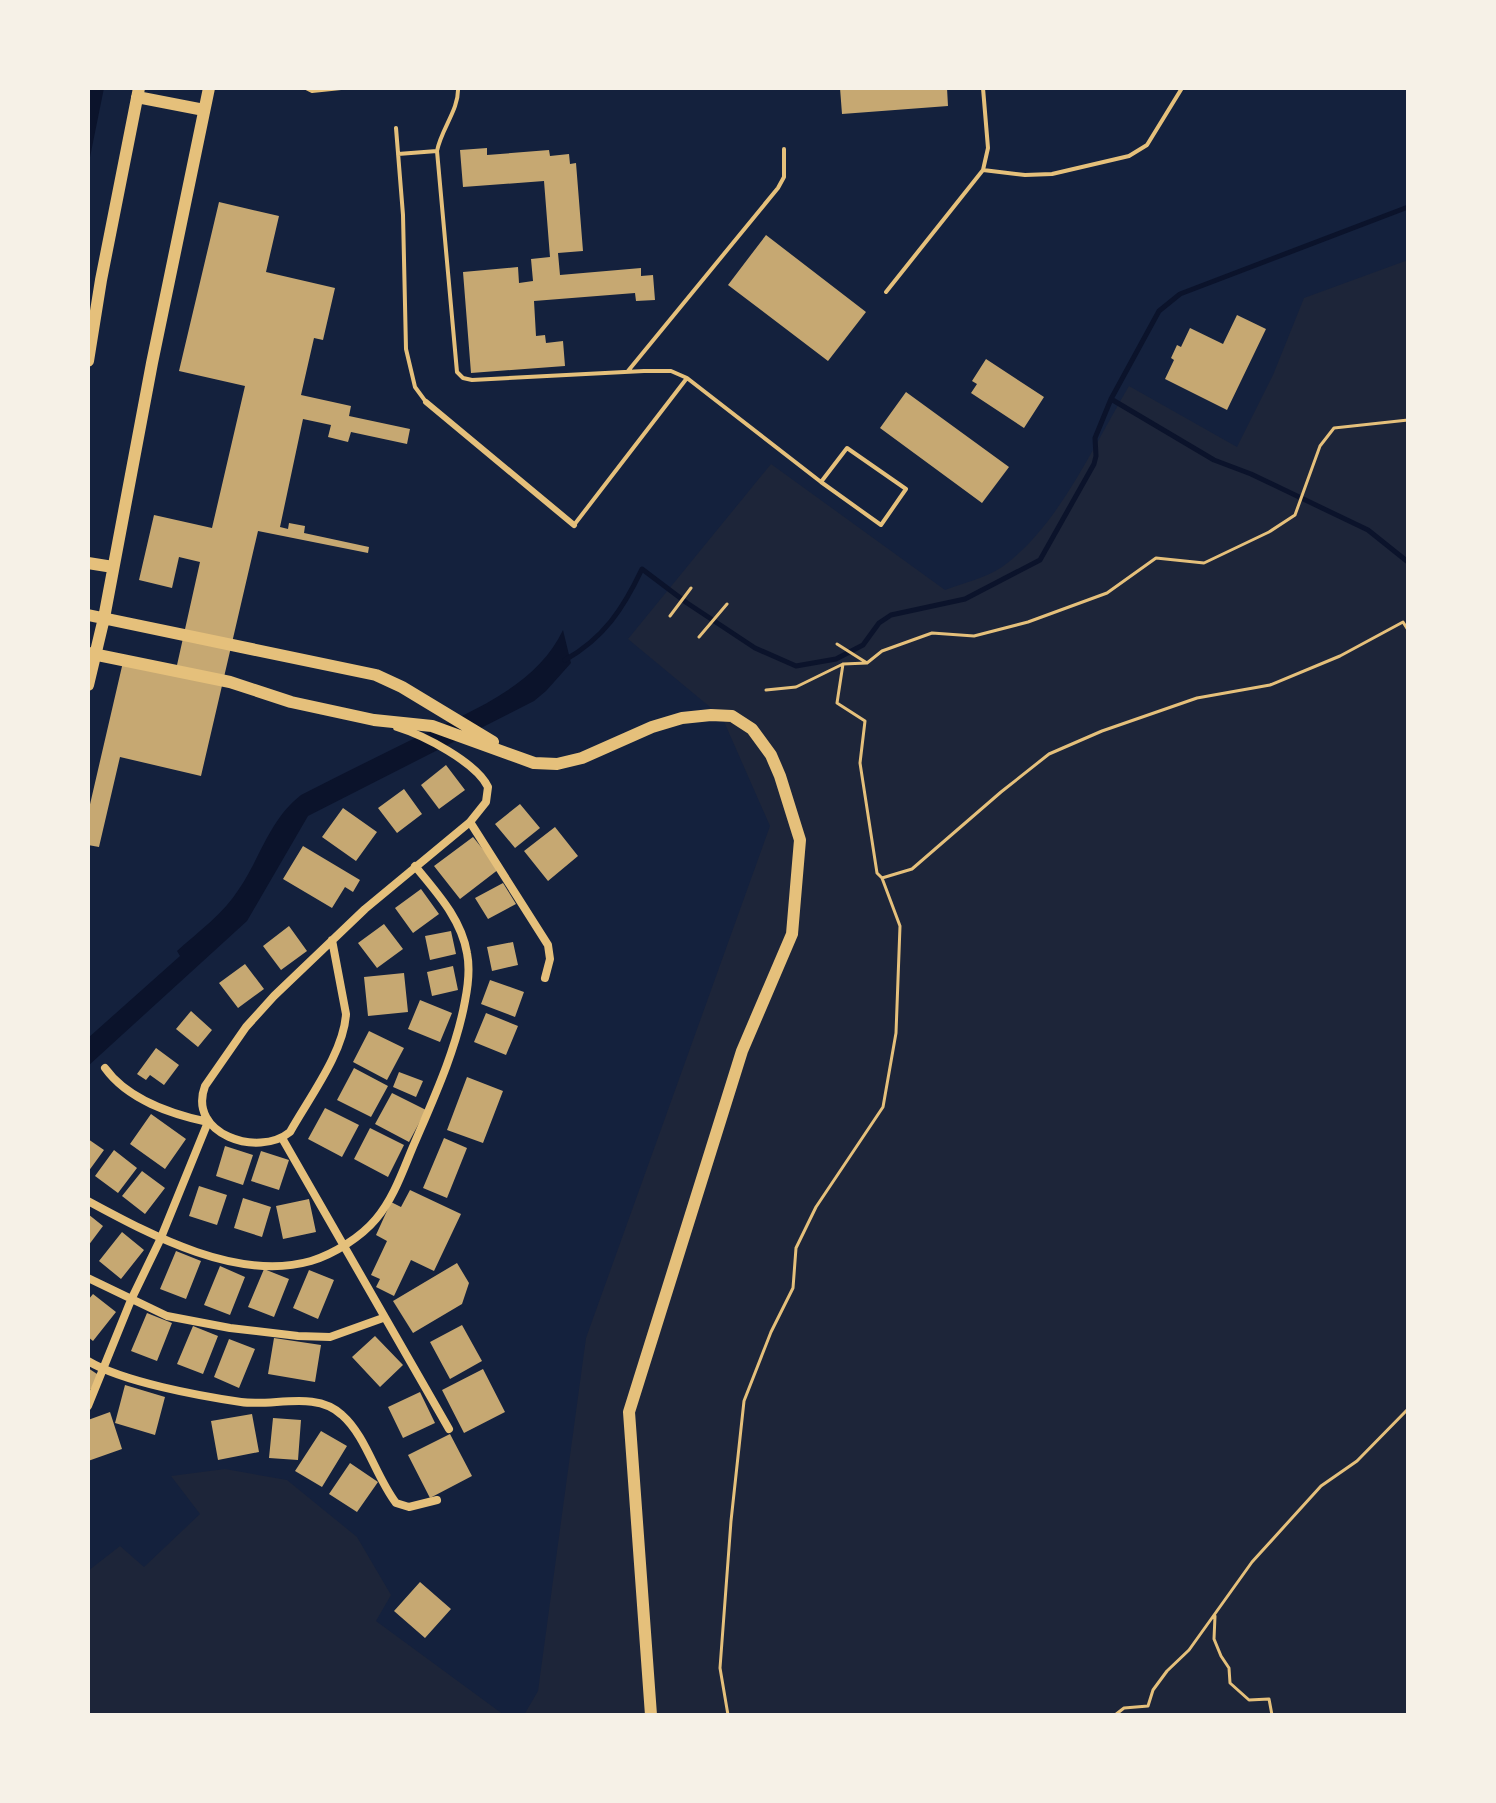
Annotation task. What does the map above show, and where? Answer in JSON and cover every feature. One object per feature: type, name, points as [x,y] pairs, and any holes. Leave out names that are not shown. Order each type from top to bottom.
[{"type":"main road","points":[[88,685],[209,88]]},
{"type":"main road","points":[[88,361],[138,92],[204,110]]},
{"type":"main road","points":[[88,563],[113,567]]},
{"type":"main road","points":[[88,615],[376,675],[453,716],[483,740],[515,757],[547,765],[569,762],[669,722],[696,716],[732,716],[752,729],[771,755],[800,840],[792,934],[742,1051],[629,1412],[651,1715]]},
{"type":"main road","points":[[92,654],[230,682],[291,702],[374,720],[432,726],[483,740]]},
{"type":"street","points":[[426,402],[574,525]]},
{"type":"street","points":[[88,1406],[208,1122],[201,1105],[205,1086],[246,1027],[274,996],[415,866],[470,822],[486,802],[488,787],[481,776],[419,733],[374,720]]},
{"type":"street","points":[[470,822],[548,945],[550,959],[545,978]]},
{"type":"street","points":[[88,1201],[160,1240],[218,1258],[278,1265],[312,1261],[342,1246],[377,1218],[395,1190],[452,1046],[466,999],[467,953],[460,927],[415,866]]},
{"type":"street","points":[[105,1068],[131,1093],[179,1115],[208,1122],[234,1139],[262,1142],[282,1138],[290,1132],[333,1056],[346,1026],[332,940]]},
{"type":"street","points":[[282,1138],[449,1429]]},
{"type":"street","points":[[88,1278],[179,1320],[298,1336],[338,1336],[383,1318]]},
{"type":"street","points":[[88,1361],[143,1382],[242,1402],[301,1401],[331,1407],[340,1412],[354,1429],[396,1503],[409,1507],[437,1500]]},
{"type":"lane","points":[[306,88],[312,91],[341,88]]},
{"type":"lane","points":[[458,88],[455,108],[439,138],[437,151],[457,372],[463,378],[472,380],[671,371],[687,378],[821,482],[881,525],[906,489],[847,448],[821,482]]},
{"type":"lane","points":[[886,292],[983,170],[988,148],[983,88]]},
{"type":"lane","points":[[983,170],[1025,175],[1052,174],[1129,156],[1147,145],[1182,88]]},
{"type":"lane","points":[[396,128],[403,215],[406,349],[415,387],[426,402]]},
{"type":"lane","points":[[628,371],[778,188],[784,177],[784,149]]},
{"type":"lane","points":[[398,154],[437,151]]},
{"type":"lane","points":[[574,525],[687,378]]},
{"type":"path","points":[[766,690],[796,687],[843,664],[867,663],[882,651],[932,633],[974,636],[1028,622],[1107,593],[1156,558],[1204,563],[1269,532],[1295,515],[1320,446],[1334,428],[1408,420]]},
{"type":"path","points":[[670,616],[691,588]]},
{"type":"path","points":[[699,637],[727,604]]},
{"type":"path","points":[[882,878],[912,869],[1049,754],[1102,731],[1197,698],[1270,685],[1340,656],[1403,622],[1408,616]]},
{"type":"path","points":[[1403,622],[1408,630]]},
{"type":"path","points":[[837,644],[867,663]]},
{"type":"path","points":[[728,1715],[720,1668],[744,1401],[771,1332],[793,1288],[796,1248],[816,1207],[883,1107],[896,1033],[900,926],[882,878],[877,873],[860,763],[865,721],[837,703],[843,664]]},
{"type":"path","points":[[1115,1715],[1124,1708],[1148,1706],[1153,1690],[1189,1650],[1252,1562],[1321,1486],[1357,1461],[1408,1409]]},
{"type":"path","points":[[1215,1616],[1214,1639],[1229,1668],[1230,1683],[1249,1700],[1269,1699],[1272,1715]]},
{"type":"shaded area","points":[[88,88],[104,88],[88,167]]},
{"type":"shaded area","points":[[1408,260],[1408,1715],[524,1715],[538,1691],[586,1338],[770,826],[722,717],[628,639],[771,464],[945,590],[989,574],[1022,550],[1058,508],[1129,386],[1237,447],[1273,375],[1304,298]]},
{"type":"shaded area","points":[[563,630],[571,663],[534,701],[308,816],[247,921],[88,1066],[88,1038],[180,956],[177,951],[233,898],[273,827],[290,805],[301,795],[497,697],[535,668],[551,651]]},
{"type":"shaded area","points":[[225,1469],[287,1480],[357,1537],[391,1595],[376,1621],[504,1715],[88,1715],[88,1571],[120,1546],[144,1567],[200,1514],[171,1476]]},
{"type":"building","points":[[840,88],[947,88],[948,106],[842,114]]},
{"type":"building","points":[[487,148],[487,155],[549,150],[550,156],[569,154],[570,164],[576,163],[583,251],[558,253],[560,275],[641,268],[641,276],[653,275],[655,300],[636,301],[635,293],[534,301],[536,336],[545,335],[546,343],[563,341],[565,366],[471,373],[463,272],[518,267],[519,283],[533,281],[531,259],[550,257],[544,181],[463,187],[460,150]]},
{"type":"building","points":[[219,202],[279,216],[266,272],[335,288],[323,340],[314,338],[301,395],[351,406],[349,416],[410,429],[407,444],[351,432],[348,442],[328,437],[331,425],[303,419],[280,527],[288,529],[289,523],[305,526],[304,533],[369,547],[368,553],[258,531],[201,776],[120,757],[99,847],[88,845],[88,813],[123,662],[175,674],[200,562],[179,557],[172,588],[139,580],[154,515],[212,528],[245,386],[179,371]]},
{"type":"building","points":[[766,235],[866,312],[828,361],[728,285]]},
{"type":"building","points":[[1237,315],[1266,329],[1227,410],[1165,379],[1177,345],[1181,347],[1190,328],[1223,344]]},
{"type":"building","points":[[986,359],[1044,397],[1024,428],[971,393],[977,384],[972,381]]},
{"type":"building","points":[[906,392],[1009,467],[982,503],[880,428]]},
{"type":"building","points":[[446,765],[465,790],[439,809],[421,785]]},
{"type":"building","points":[[404,789],[422,814],[397,833],[378,808]]},
{"type":"building","points":[[520,804],[540,828],[515,848],[495,824]]},
{"type":"building","points":[[343,808],[377,832],[356,861],[322,837]]},
{"type":"building","points":[[555,827],[578,856],[548,881],[524,851]]},
{"type":"building","points":[[473,837],[499,869],[460,899],[434,866]]},
{"type":"building","points":[[303,846],[360,880],[353,892],[345,887],[332,908],[283,879]]},
{"type":"building","points":[[503,883],[516,904],[488,919],[475,898]]},
{"type":"building","points":[[421,889],[439,914],[413,933],[395,908]]},
{"type":"building","points":[[384,924],[403,949],[377,968],[358,943]]},
{"type":"building","points":[[289,926],[307,951],[281,970],[263,946]]},
{"type":"building","points":[[451,931],[456,954],[430,960],[425,936]]},
{"type":"building","points":[[513,942],[518,965],[492,971],[487,947]]},
{"type":"building","points":[[245,964],[264,989],[238,1008],[219,983]]},
{"type":"building","points":[[453,966],[458,990],[432,996],[427,972]]},
{"type":"building","points":[[404,973],[408,1012],[368,1016],[364,977]]},
{"type":"building","points":[[490,980],[524,992],[515,1017],[481,1004]]},
{"type":"building","points":[[420,1000],[452,1013],[440,1042],[408,1029]]},
{"type":"building","points":[[191,1011],[212,1030],[198,1047],[176,1029]]},
{"type":"building","points":[[486,1013],[518,1026],[506,1055],[474,1042]]},
{"type":"building","points":[[369,1031],[404,1048],[387,1080],[353,1062]]},
{"type":"building","points":[[156,1048],[179,1065],[164,1085],[150,1075],[146,1080],[137,1074]]},
{"type":"building","points":[[354,1068],[388,1086],[371,1117],[337,1100]]},
{"type":"building","points":[[399,1072],[423,1081],[416,1097],[393,1087]]},
{"type":"building","points":[[467,1077],[503,1091],[483,1143],[447,1130]]},
{"type":"building","points":[[392,1093],[426,1110],[409,1142],[375,1124]]},
{"type":"building","points":[[325,1108],[359,1125],[342,1157],[308,1139]]},
{"type":"building","points":[[151,1114],[186,1139],[165,1169],[130,1144]]},
{"type":"building","points":[[370,1128],[404,1145],[388,1177],[354,1159]]},
{"type":"building","points":[[444,1138],[467,1148],[447,1198],[423,1188]]},
{"type":"building","points":[[88,1139],[104,1150],[88,1172]]},
{"type":"building","points":[[225,1146],[253,1155],[243,1185],[216,1176]]},
{"type":"building","points":[[114,1150],[137,1168],[118,1193],[95,1176]]},
{"type":"building","points":[[261,1151],[289,1160],[279,1190],[251,1181]]},
{"type":"building","points":[[142,1171],[165,1188],[145,1214],[122,1196]]},
{"type":"building","points":[[199,1186],[227,1195],[217,1225],[189,1216]]},
{"type":"building","points":[[410,1190],[461,1214],[434,1271],[411,1260],[394,1296],[376,1287],[380,1279],[371,1275],[387,1241],[376,1235],[391,1202],[401,1207]]},
{"type":"building","points":[[243,1198],[271,1207],[262,1237],[234,1228]]},
{"type":"building","points":[[309,1199],[316,1232],[283,1239],[276,1206]]},
{"type":"building","points":[[88,1214],[103,1226],[88,1246]]},
{"type":"building","points":[[122,1232],[144,1250],[121,1279],[99,1261]]},
{"type":"building","points":[[176,1251],[201,1261],[186,1299],[160,1289]]},
{"type":"building","points":[[457,1263],[469,1283],[462,1304],[413,1333],[393,1301]]},
{"type":"building","points":[[220,1266],[245,1277],[230,1315],[204,1305]]},
{"type":"building","points":[[264,1269],[289,1279],[274,1317],[248,1307]]},
{"type":"building","points":[[309,1270],[334,1280],[318,1319],[293,1308]]},
{"type":"building","points":[[93,1294],[116,1312],[93,1341],[88,1337],[88,1300]]},
{"type":"building","points":[[147,1313],[172,1323],[157,1361],[131,1351]]},
{"type":"building","points":[[462,1325],[482,1361],[450,1379],[430,1342]]},
{"type":"building","points":[[193,1326],[218,1336],[203,1374],[177,1364]]},
{"type":"building","points":[[375,1336],[403,1365],[380,1387],[352,1357]]},
{"type":"building","points":[[274,1338],[321,1345],[315,1382],[268,1374]]},
{"type":"building","points":[[229,1339],[255,1349],[239,1388],[214,1377]]},
{"type":"building","points":[[88,1368],[100,1376],[88,1393]]},
{"type":"building","points":[[483,1369],[505,1412],[464,1433],[442,1390]]},
{"type":"building","points":[[125,1385],[165,1397],[155,1435],[115,1423]]},
{"type":"building","points":[[420,1392],[435,1423],[403,1438],[388,1407]]},
{"type":"building","points":[[110,1412],[122,1449],[88,1461],[88,1420]]},
{"type":"building","points":[[252,1414],[259,1452],[218,1460],[211,1421]]},
{"type":"building","points":[[273,1418],[301,1420],[298,1460],[269,1458]]},
{"type":"building","points":[[321,1431],[347,1446],[322,1487],[295,1471]]},
{"type":"building","points":[[450,1434],[472,1476],[430,1498],[408,1455]]},
{"type":"building","points":[[350,1463],[378,1482],[357,1512],[329,1494]]},
{"type":"building","points":[[420,1582],[451,1609],[425,1638],[394,1611]]},
{"type":"waterway","points":[[1111,399],[1159,311],[1180,294],[1408,207]]},
{"type":"waterway","points":[[565,660],[591,642],[611,621],[642,569],[755,648],[796,666],[836,659],[863,645],[879,623],[891,615],[965,599],[1040,560],[1094,464],[1095,438],[1111,399],[1214,460],[1251,474],[1368,530],[1408,562]]}]
